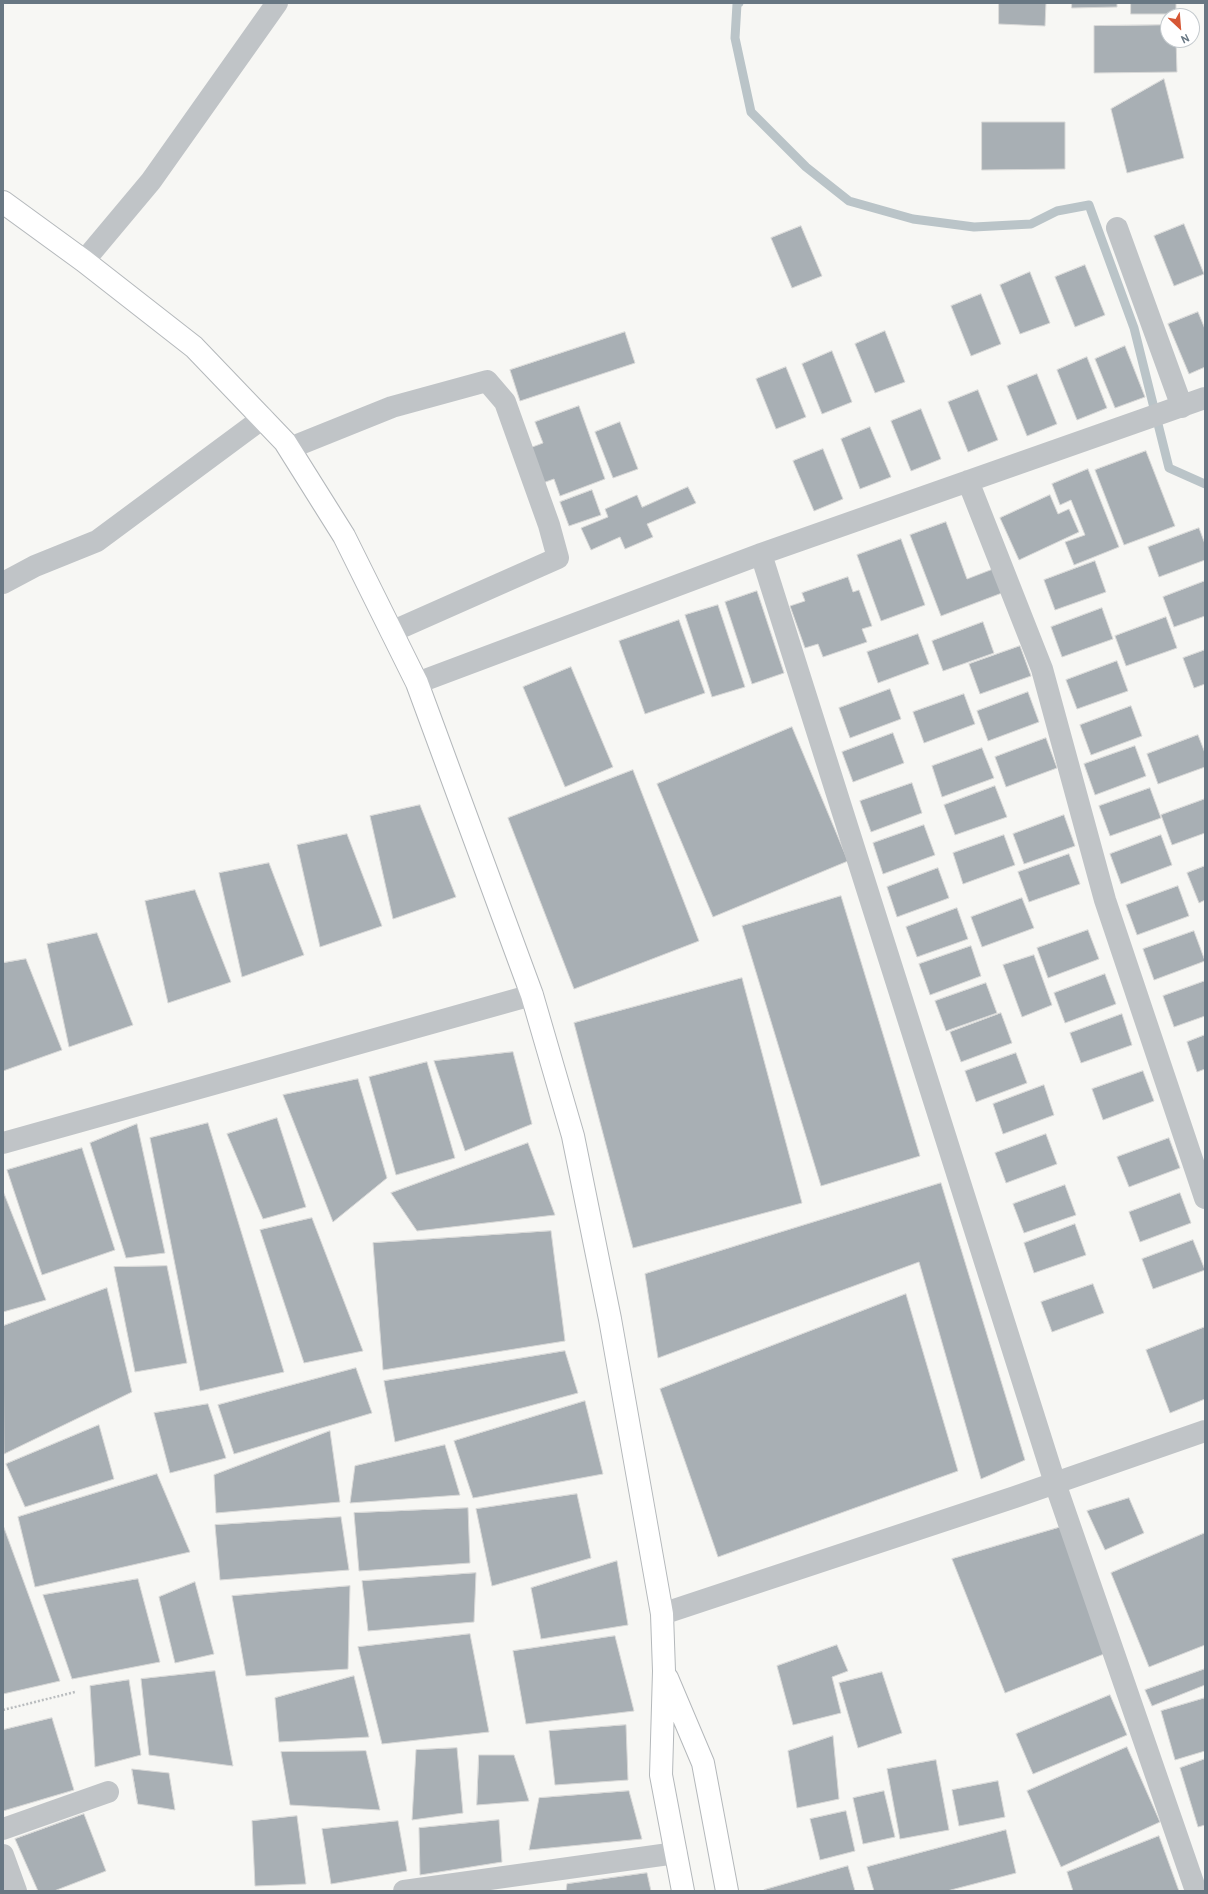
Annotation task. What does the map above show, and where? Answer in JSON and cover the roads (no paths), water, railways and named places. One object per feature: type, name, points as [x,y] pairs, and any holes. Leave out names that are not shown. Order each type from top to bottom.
[{"type":"main road","points":[[3,202],[84,261],[194,347],[290,448],[344,536],[417,683],[532,995],[575,1144],[610,1319],[662,1614],[664,1671],[661,1775],[683,1891]]},
{"type":"main road","points":[[664,1671],[704,1764],[727,1891]]},
{"type":"street","points":[[84,261],[150,181],[277,3]]},
{"type":"street","points":[[1117,228],[1164,413]]},
{"type":"street","points":[[290,448],[392,407],[487,381],[505,402],[549,525],[558,558],[391,632]]},
{"type":"street","points":[[417,683],[761,554],[1205,398]]},
{"type":"street","points":[[3,583],[35,566],[97,541],[263,418]]},
{"type":"street","points":[[968,481],[1042,669],[1105,900],[1205,1198]]},
{"type":"street","points":[[761,554],[1055,1483],[1196,1891]]},
{"type":"street","points":[[3,1143],[532,995]]},
{"type":"street","points":[[662,1614],[1055,1483],[1205,1431]]},
{"type":"street","points":[[3,1829],[108,1792]]},
{"type":"street","points":[[404,1891],[676,1853]]},
{"type":"street","points":[[3,1855],[16,1891]]},
{"type":"waterway","points":[[739,3],[737,4],[735,38],[751,112],[806,167],[849,201],[913,219],[974,227],[1031,224],[1057,211],[1089,205],[1134,328],[1169,468],[1205,484]]}]
